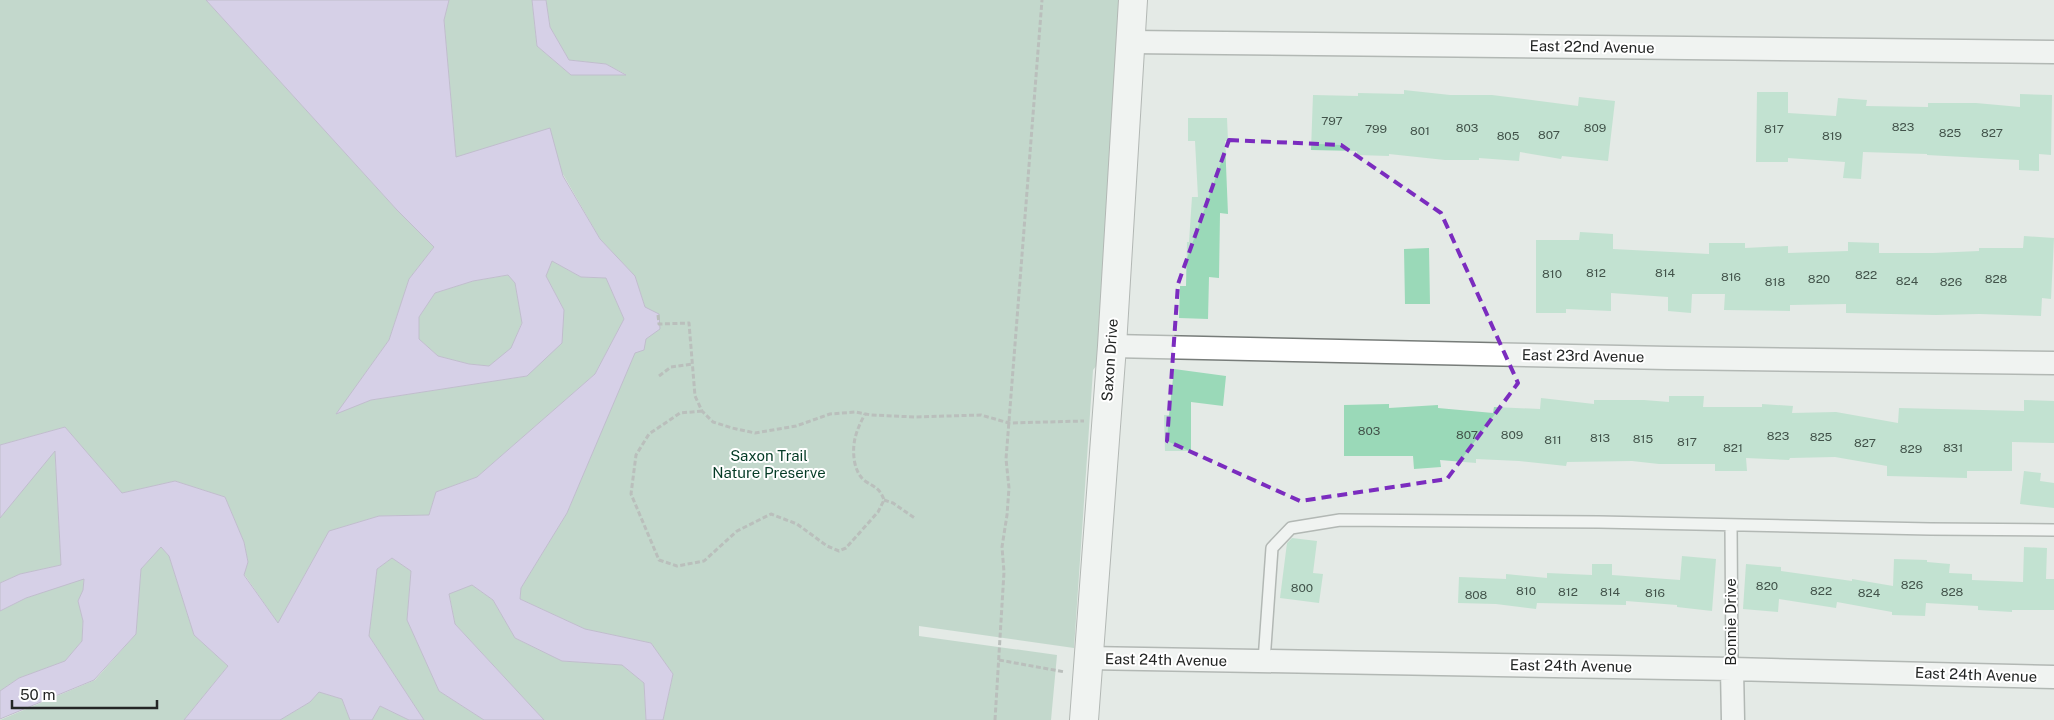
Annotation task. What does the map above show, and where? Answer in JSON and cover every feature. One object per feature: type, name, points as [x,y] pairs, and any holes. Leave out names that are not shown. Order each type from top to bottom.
[{"type":"street","name":"Saxon Drive","points":[[1084,720],[1079,666],[1112,346],[1133,0]]},
{"type":"street","name":"East 22nd Avenue","points":[[1130,42],[2054,52]]},
{"type":"street","name":"East 23rd Avenue","points":[[1112,346],[1668,358],[2054,363]]},
{"type":"street","name":"East 24th Avenue","points":[[1079,666],[1264,661],[1732,668],[2054,678]]},
{"type":"street","name":"Bonnie Drive","points":[[1732,668],[1733,720]]},
{"type":"lane","points":[[1264,661],[1272,548],[1291,528],[1340,520],[2054,530]]},
{"type":"lane","name":"Bonnie Drive","points":[[1731,525],[1732,668]]},
{"type":"path","points":[[995,720],[1004,572],[1002,547],[1009,488],[1006,459],[1042,0]]},
{"type":"path","points":[[658,315],[659,324],[689,323],[695,396],[702,411],[713,422],[754,433],[796,426],[830,414],[855,412],[915,417],[981,415],[1009,423],[1089,420]]},
{"type":"path","points":[[659,376],[671,367],[693,364]]},
{"type":"path","points":[[702,411],[680,413],[648,434],[636,455],[632,494],[660,560],[677,566],[704,561],[737,531],[771,514],[797,524],[827,546],[839,551],[846,548],[878,512],[884,500],[881,492],[874,485],[864,480],[858,473],[853,450],[855,436],[865,414]]},
{"type":"path","points":[[884,500],[893,503],[916,519]]},
{"type":"path","points":[[999,660],[1079,666]]},
{"type":"highlighted area","points":[[1229,140],[1341,145],[1441,213],[1518,383],[1447,479],[1300,501],[1167,441],[1178,284]]},
{"type":"green space","points":[[0,0],[206,0],[397,210],[434,247],[409,279],[389,340],[337,413],[371,400],[527,376],[564,310],[546,276],[552,261],[581,277],[606,278],[624,319],[595,374],[477,477],[436,492],[429,515],[379,516],[329,531],[278,623],[244,574],[248,562],[244,542],[225,497],[175,481],[122,493],[65,427],[0,445]]},
{"type":"green space","name":"Saxon Trail Nature Preserve","points":[[449,0],[532,0],[537,46],[571,75],[625,74],[606,64],[569,60],[550,27],[546,0],[1133,0],[1112,346],[1093,370],[1074,648],[919,626],[919,636],[1057,655],[1051,720],[663,720],[673,674],[651,643],[585,629],[520,599],[521,588],[567,513],[635,352],[645,307],[635,276],[600,239],[560,169],[456,157],[444,20]]},
{"type":"green space","points":[[509,275],[515,283],[522,322],[511,349],[489,366],[469,364],[438,356],[419,339],[419,317],[435,293],[473,281]]},
{"type":"green space","points":[[55,450],[61,565],[20,574],[0,583],[0,518]]},
{"type":"green space","points":[[161,547],[169,556],[194,635],[228,666],[184,720],[0,720],[95,680],[136,634],[141,569]]},
{"type":"green space","points":[[392,558],[411,571],[407,620],[439,691],[484,720],[424,720],[369,636],[377,569]]},
{"type":"green space","points":[[84,578],[83,590],[78,601],[83,621],[82,641],[65,661],[19,678],[0,691],[0,611],[26,598]]},
{"type":"green space","points":[[472,585],[493,600],[515,638],[562,661],[622,665],[644,683],[646,720],[544,720],[455,624],[449,593]]},
{"type":"green space","points":[[319,692],[342,699],[350,720],[280,720],[310,702]]},
{"type":"green space","points":[[380,706],[409,720],[372,720]]},
{"type":"shaded area","points":[[206,0],[449,0],[444,20],[456,157],[550,128],[563,176],[600,239],[635,276],[645,307],[659,314],[660,329],[646,339],[644,350],[635,353],[567,513],[521,588],[520,599],[585,629],[651,643],[673,674],[663,720],[646,720],[644,683],[622,665],[562,661],[515,638],[493,600],[472,585],[449,594],[455,624],[544,720],[484,720],[439,691],[407,620],[411,571],[392,558],[377,569],[369,636],[424,720],[409,720],[380,706],[372,720],[350,720],[342,699],[319,692],[310,702],[280,720],[184,720],[228,666],[194,635],[169,556],[161,547],[141,569],[136,634],[94,680],[0,719],[0,691],[19,678],[65,661],[82,641],[83,621],[78,601],[83,590],[84,579],[26,598],[0,611],[0,583],[20,574],[61,565],[55,451],[0,518],[0,445],[65,427],[122,493],[175,481],[225,497],[244,542],[248,562],[244,575],[278,623],[329,531],[379,516],[429,515],[436,492],[477,477],[595,374],[624,319],[606,278],[581,277],[552,261],[546,276],[564,310],[562,343],[527,376],[371,400],[336,414],[389,340],[409,279],[434,247],[397,210]],"holes":[[[508,275],[515,283],[522,323],[511,348],[489,366],[469,364],[438,356],[419,339],[419,317],[435,293],[473,281]]]},
{"type":"shaded area","points":[[532,0],[546,0],[550,27],[569,60],[606,64],[626,75],[571,75],[537,46]]},
{"type":"building","points":[[1404,90],[1450,95],[1492,95],[1578,106],[1579,97],[1615,101],[1608,161],[1562,156],[1561,159],[1520,152],[1519,161],[1479,158],[1479,160],[1445,160],[1389,154],[1389,156],[1357,155],[1357,151],[1311,150],[1313,95],[1358,96],[1358,93],[1404,94]]},
{"type":"building","points":[[1757,92],[1788,92],[1788,113],[1836,116],[1838,98],[1867,100],[1866,106],[1928,107],[1928,103],[1976,103],[2020,107],[2020,94],[2052,95],[2051,155],[2039,154],[2039,171],[2019,170],[2019,160],[1863,152],[1861,179],[1843,178],[1845,162],[1788,158],[1788,162],[1756,162]]},
{"type":"building","points":[[1188,118],[1227,118],[1228,141],[1225,141],[1228,214],[1220,213],[1219,278],[1209,277],[1208,319],[1179,318],[1180,286],[1186,286],[1187,242],[1189,242],[1192,197],[1198,197],[1195,141],[1188,141]]},
{"type":"building","points":[[1580,232],[1613,234],[1613,249],[1709,254],[1709,243],[1745,243],[1745,248],[1788,246],[1788,253],[1848,251],[1848,242],[1879,243],[1879,253],[1933,253],[1979,251],[1979,248],[2023,248],[2024,236],[2054,238],[2051,299],[2042,298],[2041,316],[1936,315],[1846,313],[1846,304],[1790,305],[1790,311],[1724,310],[1725,294],[1692,294],[1691,313],[1668,311],[1668,297],[1611,293],[1611,311],[1566,309],[1566,313],[1536,313],[1536,240],[1579,240]]},
{"type":"building","points":[[1429,248],[1430,304],[1405,304],[1404,249]]},
{"type":"building","points":[[1174,369],[1226,376],[1223,406],[1191,402],[1191,451],[1165,451],[1164,415],[1169,415]]},
{"type":"building","points":[[1669,396],[1704,396],[1703,407],[1762,407],[1762,404],[1793,406],[1792,413],[1836,412],[1898,423],[1899,408],[2024,411],[2024,400],[2054,401],[2054,443],[2012,442],[2012,471],[1967,471],[1967,478],[1887,476],[1887,466],[1835,457],[1790,458],[1789,460],[1746,458],[1747,471],[1715,471],[1715,464],[1659,464],[1632,461],[1567,462],[1566,466],[1476,459],[1476,463],[1440,460],[1441,467],[1414,469],[1413,456],[1344,456],[1344,405],[1389,404],[1389,408],[1438,405],[1438,408],[1493,413],[1494,407],[1540,409],[1541,398],[1594,404],[1594,400],[1669,402]]},
{"type":"building","points":[[2024,471],[2041,473],[2040,481],[2054,483],[2054,508],[2020,504]]},
{"type":"building","points":[[1292,538],[1317,541],[1313,573],[1323,574],[1319,603],[1280,598],[1287,543]]},
{"type":"building","points":[[2024,547],[2047,548],[2046,579],[2054,579],[2054,610],[2012,610],[2012,612],[1978,610],[1978,606],[1926,603],[1925,616],[1892,615],[1892,612],[1837,602],[1836,608],[1779,599],[1778,612],[1743,609],[1746,564],[1781,567],[1781,571],[1893,586],[1894,559],[1927,560],[1927,562],[1950,564],[1949,573],[1972,574],[1972,580],[2023,582]]},
{"type":"building","points":[[1682,556],[1716,559],[1712,611],[1677,607],[1677,605],[1626,601],[1626,605],[1537,603],[1536,609],[1496,604],[1458,603],[1459,577],[1506,579],[1506,574],[1547,578],[1547,573],[1592,575],[1592,564],[1612,564],[1612,575],[1680,580]]}]
